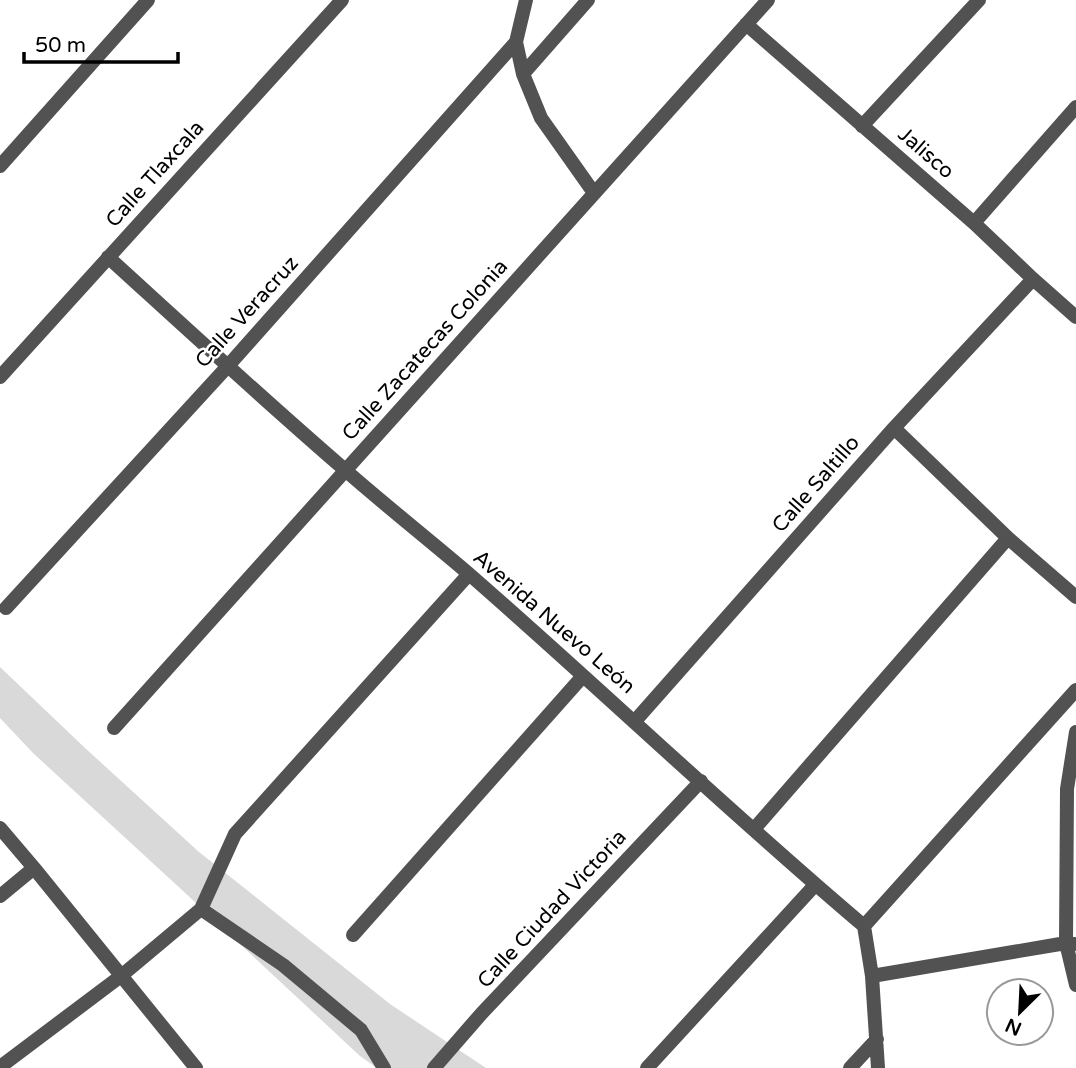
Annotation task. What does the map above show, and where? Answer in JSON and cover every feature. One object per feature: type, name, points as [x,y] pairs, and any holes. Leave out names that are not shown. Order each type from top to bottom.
[{"type":"street","points":[[0,166],[148,0]]},
{"type":"street","name":"Calle Tlaxcala","points":[[0,377],[342,0]]},
{"type":"street","points":[[526,0],[516,42],[523,74],[541,118],[594,193]]},
{"type":"street","points":[[523,74],[588,0]]},
{"type":"street","name":"Calle Zacatecas Colonia","points":[[114,729],[768,0]]},
{"type":"street","points":[[862,126],[979,0]]},
{"type":"street","name":"Jalisco","points":[[746,24],[974,223],[1076,317]]},
{"type":"street","name":"Calle Veracruz","points":[[6,608],[227,366],[516,42]]},
{"type":"street","points":[[974,223],[1076,107]]},
{"type":"street","name":"Avenida Nuevo León","points":[[108,257],[227,366],[469,574],[864,926]]},
{"type":"street","name":"Calle Saltillo","points":[[635,721],[894,428],[1033,279]]},
{"type":"street","points":[[894,428],[1008,538],[1076,597]]},
{"type":"street","points":[[754,830],[1008,538]]},
{"type":"street","points":[[0,1067],[121,976],[201,909],[235,834],[469,574]]},
{"type":"street","points":[[353,936],[583,676]]},
{"type":"street","points":[[878,1068],[872,976],[864,926],[1076,690]]},
{"type":"street","points":[[1076,732],[1067,789],[1071,944],[1076,985]]},
{"type":"street","name":"Calle Ciudad Victoria","points":[[434,1068],[701,781]]},
{"type":"street","points":[[0,828],[196,1068]]},
{"type":"street","points":[[0,896],[34,867]]},
{"type":"street","points":[[648,1068],[815,885]]},
{"type":"street","points":[[201,909],[283,965],[361,1030],[384,1068]]},
{"type":"street","points":[[872,976],[1071,944]]},
{"type":"street","points":[[850,1068],[877,1039]]},
{"type":"shaded area","points":[[0,667],[199,852],[390,1004],[486,1068],[377,1068],[360,1056],[33,753],[0,718]]}]
